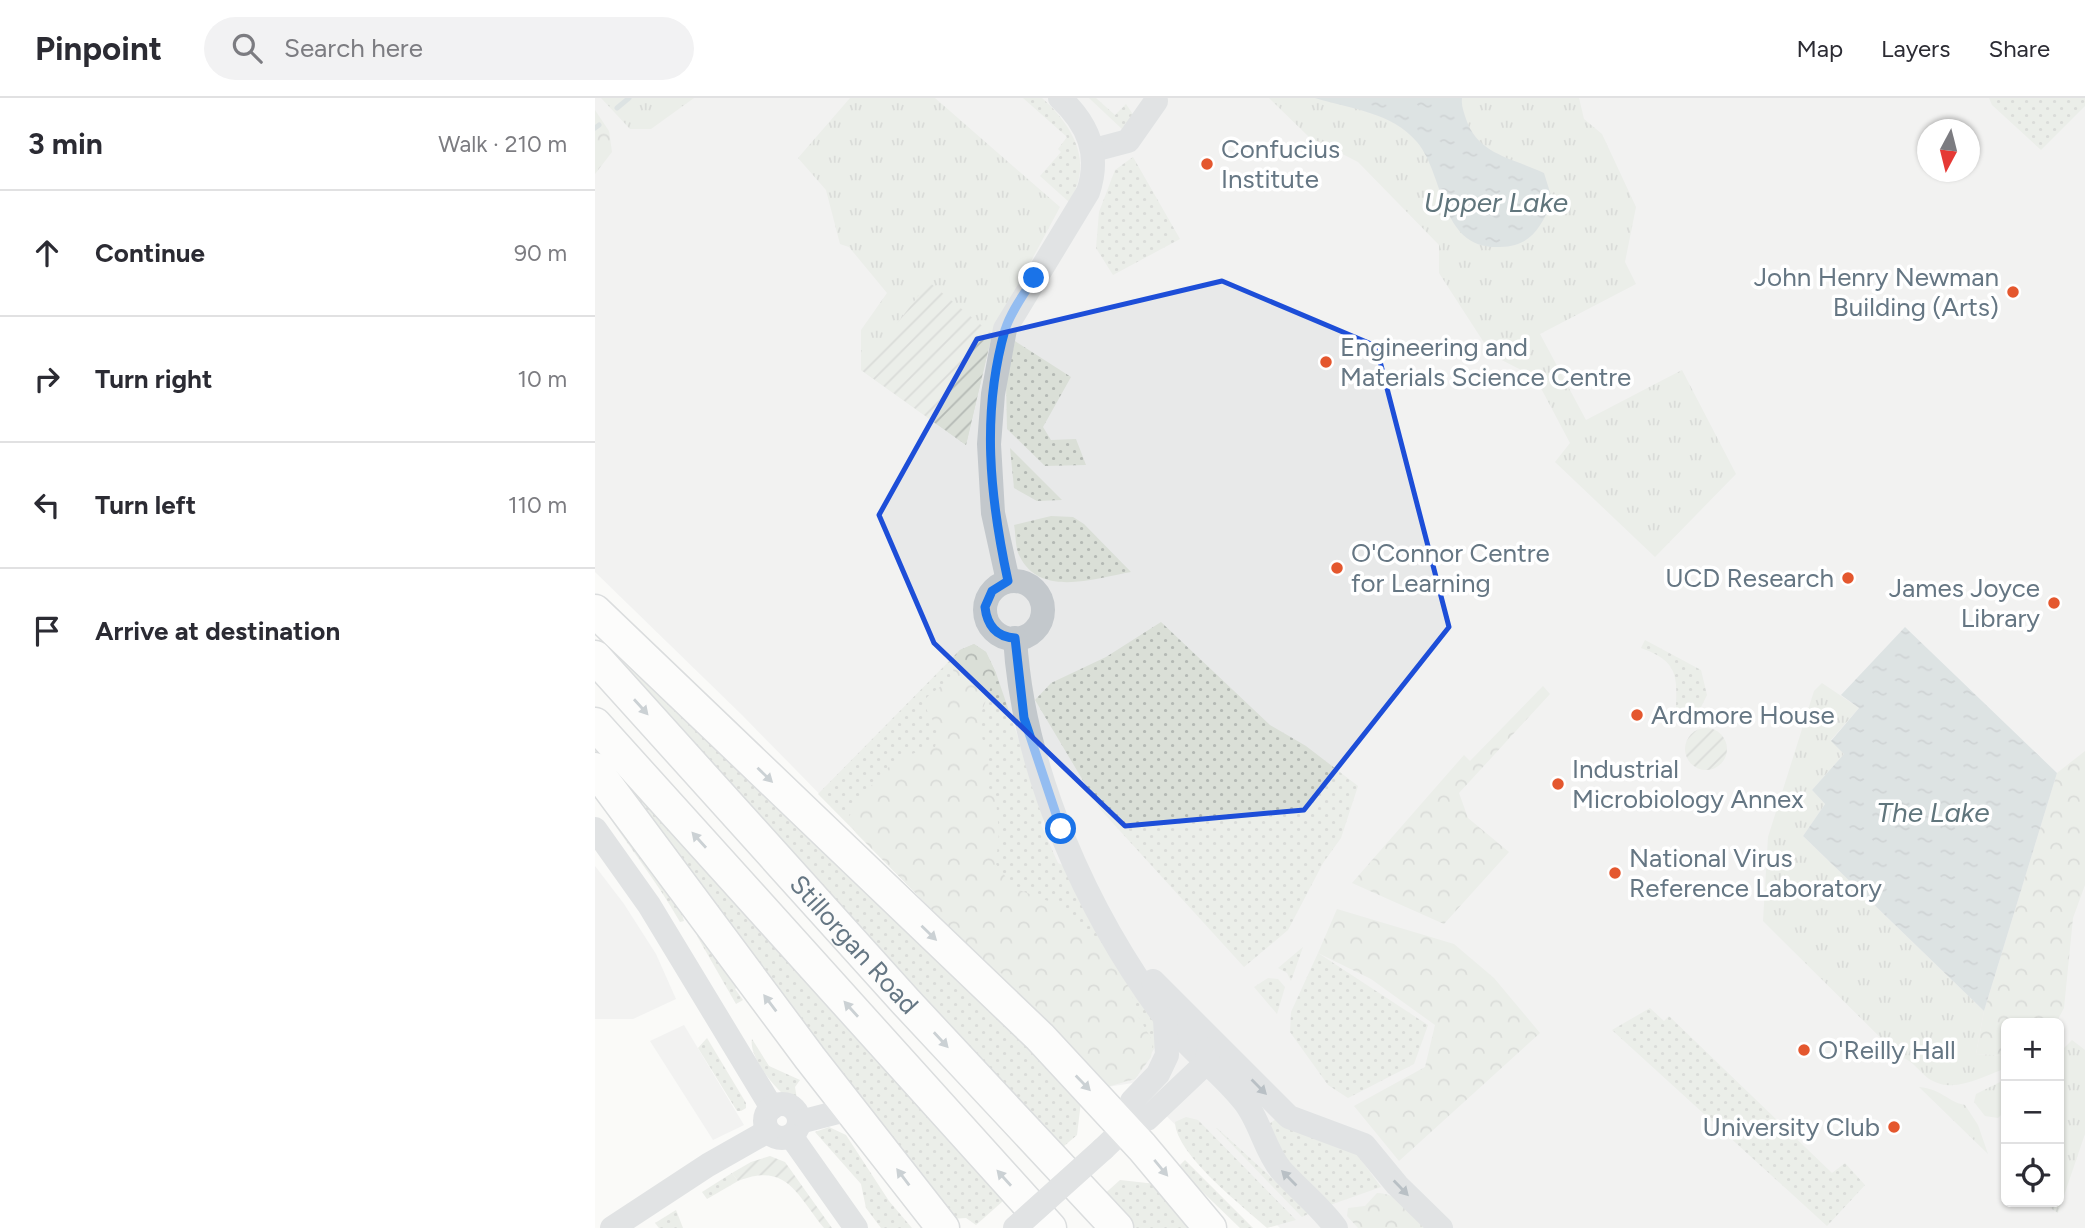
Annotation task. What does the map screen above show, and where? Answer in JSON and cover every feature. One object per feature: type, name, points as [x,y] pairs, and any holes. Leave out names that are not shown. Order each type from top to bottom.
[{"type":"main road","points":[[595,611],[1040,1037],[1114,1138],[1210,1228]]},
{"type":"main road","name":"Stillorgan Road","points":[[595,657],[906,1002],[1117,1228]]},
{"type":"main road","name":"Stillorgan Road","points":[[595,724],[1050,1228]]},
{"type":"main road","points":[[595,769],[850,1109],[943,1228]]},
{"type":"street","points":[[1008,581],[992,500],[989,444],[993,394],[1005,329],[1088,192],[1093,177],[1094,150],[1076,113],[1060,98]]},
{"type":"street","points":[[1094,150],[1128,141],[1156,101]]},
{"type":"street","points":[[1016,580],[1033,587],[1044,609],[1038,626],[1024,637],[1015,638],[997,632],[986,617],[985,607],[992,591],[1008,581],[1016,580]]},
{"type":"street","points":[[1015,638],[1021,703],[1035,758],[1061,829],[1104,924],[1165,1019],[1245,1101],[1280,1169],[1336,1228]]},
{"type":"street","points":[[595,829],[649,905],[783,1124],[856,1228]]},
{"type":"street","points":[[1119,949],[1289,1117],[1364,1145],[1397,1185],[1441,1228]]},
{"type":"street","points":[[1114,1138],[1132,1101],[1158,1074],[1167,1055],[1165,1019]]},
{"type":"street","points":[[1015,1228],[1114,1138],[1147,1119],[1206,1063],[1212,1038]]},
{"type":"street","points":[[612,1228],[709,1165],[783,1124],[850,1109]]},
{"type":"highlighted area","points":[[1222,281],[1376,346],[1449,627],[1304,810],[1125,826],[934,643],[879,515],[977,339]]},
{"type":"shaded area","points":[[595,98],[2085,98],[2085,1228],[1280,1228],[1133,1083],[1107,1087],[742,715],[595,572]]},
{"type":"shaded area","points":[[595,866],[624,904],[656,954],[676,999],[633,1019],[595,1019]]},
{"type":"shaded area","points":[[684,1025],[744,1125],[713,1140],[650,1041]]},
{"type":"green space","points":[[601,98],[694,98],[651,129],[630,129]]},
{"type":"green space","points":[[850,98],[935,98],[1060,207],[992,334],[966,445],[861,370],[861,330],[887,293],[849,247],[840,244],[826,190],[798,158]]},
{"type":"green space","points":[[1023,98],[1042,98],[1071,132],[1080,159],[1080,173],[1077,187],[1069,202],[1040,176],[1061,152],[1058,149],[1067,137]]},
{"type":"green space","points":[[1089,98],[1096,98],[1115,115],[1126,104],[1134,116],[1123,130]]},
{"type":"green space","points":[[1269,98],[1579,98],[1584,119],[1602,134],[1636,207],[1625,262],[1636,284],[1540,334],[1586,420],[1682,370],[1736,474],[1655,557],[1555,462],[1570,443],[1535,377],[1492,355],[1439,273],[1439,245],[1358,162],[1309,137]]},
{"type":"green space","points":[[1989,98],[2085,98],[2085,106],[2041,150],[1992,105]]},
{"type":"green space","points":[[595,110],[609,131],[612,152],[595,174]]},
{"type":"green space","points":[[1133,157],[1180,239],[1113,275],[1096,248],[1099,212],[1115,170]]},
{"type":"green space","points":[[929,282],[992,334],[966,445],[861,370]]},
{"type":"green space","points":[[1015,341],[1071,377],[1043,427],[1051,440],[1076,439],[1086,465],[1045,466],[1007,429],[1006,382]]},
{"type":"green space","points":[[1010,448],[1062,500],[1037,501],[1014,488]]},
{"type":"green space","points":[[1051,516],[1073,517],[1084,524],[1131,572],[1070,582],[1041,577],[1029,570],[1018,554],[1014,525]]},
{"type":"green space","points":[[1161,622],[1270,725],[1306,746],[1358,786],[1341,838],[1323,863],[1288,930],[1244,967],[1100,809],[1035,700],[1051,683],[1106,657]]},
{"type":"green space","points":[[595,623],[1082,1093],[1077,1135],[1056,1153],[619,663],[595,634]]},
{"type":"green space","points":[[1645,640],[1701,670],[1707,695],[1699,711],[1676,720],[1676,684],[1671,667],[1655,654],[1641,648]]},
{"type":"green space","points":[[974,644],[986,652],[996,673],[1045,816],[1041,825],[1058,863],[1067,867],[1155,1016],[1156,1046],[1135,1079],[1107,1087],[818,794],[960,650]]},
{"type":"green space","points":[[974,644],[986,652],[996,673],[978,722],[988,759],[989,788],[996,801],[999,832],[996,864],[1014,888],[1064,907],[1116,961],[1128,983],[1137,1014],[1153,1042],[1151,1057],[1135,1079],[1113,1084],[1089,1066],[1014,982],[982,960],[856,833],[847,819],[883,772],[904,758],[935,747],[939,730],[927,711],[927,697],[954,676],[952,660],[960,650]]},
{"type":"green space","points":[[1822,683],[1859,708],[1831,740],[1844,754],[1812,790],[1825,804],[1803,836],[1984,1011],[1976,1054],[2001,1056],[2001,1070],[1959,1084],[1940,1084],[1931,1080],[1909,1061],[1900,1057],[1763,921],[1768,837],[1814,691]]},
{"type":"green space","points":[[1543,686],[1550,694],[1459,793],[1468,818],[1509,852],[1444,924],[1352,883],[1464,755],[1470,761]]},
{"type":"green space","points":[[1706,728],[1721,734],[1727,749],[1721,764],[1706,770],[1691,764],[1685,749],[1691,734]]},
{"type":"green space","points":[[595,747],[1003,1201],[976,1225],[966,1218],[948,1219],[595,758]]},
{"type":"green space","points":[[2085,751],[2085,885],[2073,918],[2064,1008],[2059,1018],[2001,1018],[2001,1056],[1976,1054],[1984,1011],[2057,773]]},
{"type":"green space","points":[[595,791],[680,907],[684,921],[680,922],[595,796]]},
{"type":"green space","points":[[1337,909],[1454,944],[1494,978],[1540,1033],[1399,1161],[1354,1106],[1425,1067],[1435,1025],[1371,979],[1318,953]]},
{"type":"green space","points":[[700,932],[739,986],[735,989],[743,1000],[736,1004],[697,936]]},
{"type":"green space","points":[[1303,947],[1291,981],[1287,973],[1278,968]]},
{"type":"green space","points":[[1318,953],[1428,1025],[1414,1064],[1348,1098],[1328,1085],[1290,1032],[1291,1012]]},
{"type":"green space","points":[[1268,978],[1278,979],[1285,987],[1277,1014],[1254,987]]},
{"type":"green space","points":[[1650,1008],[1664,1021],[1669,1016],[1832,1173],[1845,1163],[1865,1185],[1827,1226],[1612,1030]]},
{"type":"green space","points":[[707,1038],[746,1103],[746,1108],[741,1111],[737,1111],[698,1048]]},
{"type":"green space","points":[[752,1039],[769,1066],[800,1080],[795,1087],[795,1103],[781,1092],[759,1065]]},
{"type":"green space","points":[[2072,1040],[2085,1050],[2085,1134],[2064,1195],[2064,1081],[2064,1048]]},
{"type":"green space","points":[[2001,1082],[2001,1115],[1998,1118],[1985,1116],[1974,1102],[1976,1094]]},
{"type":"green space","points":[[1919,1087],[1933,1090],[1965,1105],[1978,1125],[1988,1154]]},
{"type":"green space","points":[[1186,1117],[1198,1120],[1296,1220],[1267,1228],[1212,1179],[1186,1149],[1178,1135],[1175,1122]]},
{"type":"green space","points":[[1279,1117],[1356,1153],[1381,1187],[1330,1205],[1290,1168],[1266,1126]]},
{"type":"green space","points":[[829,1127],[846,1135],[889,1201],[912,1228],[881,1228],[866,1208],[861,1184],[815,1132]]},
{"type":"green space","points":[[1217,1128],[1310,1213],[1302,1217]]},
{"type":"green space","points":[[770,1156],[785,1162],[832,1228],[824,1228],[797,1193],[779,1179],[755,1176],[738,1181],[732,1173],[751,1162]]},
{"type":"green space","points":[[1185,1160],[1253,1228],[1240,1228],[1186,1176],[1180,1165]]},
{"type":"green space","points":[[732,1173],[738,1181],[707,1199],[702,1192]]},
{"type":"green space","points":[[1120,1180],[1156,1184],[1190,1228],[1126,1228],[1100,1198]]},
{"type":"green space","points":[[1377,1193],[1399,1200],[1428,1228],[1358,1228],[1347,1216],[1348,1208],[1365,1206]]},
{"type":"green space","points":[[2049,1207],[2060,1207],[2058,1213]]},
{"type":"green space","points":[[676,1210],[683,1228],[659,1228],[655,1223]]},
{"type":"water","name":"Upper Lake","points":[[1315,98],[1462,98],[1466,119],[1479,141],[1498,154],[1544,173],[1553,202],[1539,227],[1527,239],[1511,246],[1480,245],[1465,237],[1455,224],[1426,157],[1407,132],[1370,113]]},
{"type":"water","name":"The Lake","points":[[1905,627],[2057,773],[1984,1011],[1803,836],[1825,804],[1812,790],[1844,754],[1831,741],[1859,708],[1841,695]]},
{"type":"waterway","points":[[617,108],[629,98]]},
{"type":"waterway","points":[[595,128],[599,125]]},
{"type":"place","name":"Confucius Institute","points":[[1207,164]]},
{"type":"place","name":"John Henry Newman Building (Arts)","points":[[2013,292]]},
{"type":"place","name":"Engineering and Materials Science Centre","points":[[1326,362]]},
{"type":"place","name":"O'Connor Centre for Learning","points":[[1337,568]]},
{"type":"place","name":"UCD Research","points":[[1848,578]]},
{"type":"place","name":"James Joyce Library","points":[[2054,603]]},
{"type":"place","name":"Ardmore House","points":[[1637,715]]},
{"type":"place","name":"Industrial Microbiology Annex","points":[[1558,784]]},
{"type":"place","name":"National Virus Reference Laboratory","points":[[1615,873]]},
{"type":"place","name":"O'Reilly Hall","points":[[1804,1050]]},
{"type":"place","name":"University Club","points":[[1894,1127]]},
{"type":"route","points":[[1034,278],[1005,329],[993,394],[989,444],[990,488],[1008,581],[992,591],[985,607],[986,617],[992,628],[1002,636],[1015,638],[1024,718],[1035,758],[1061,829]]}]
